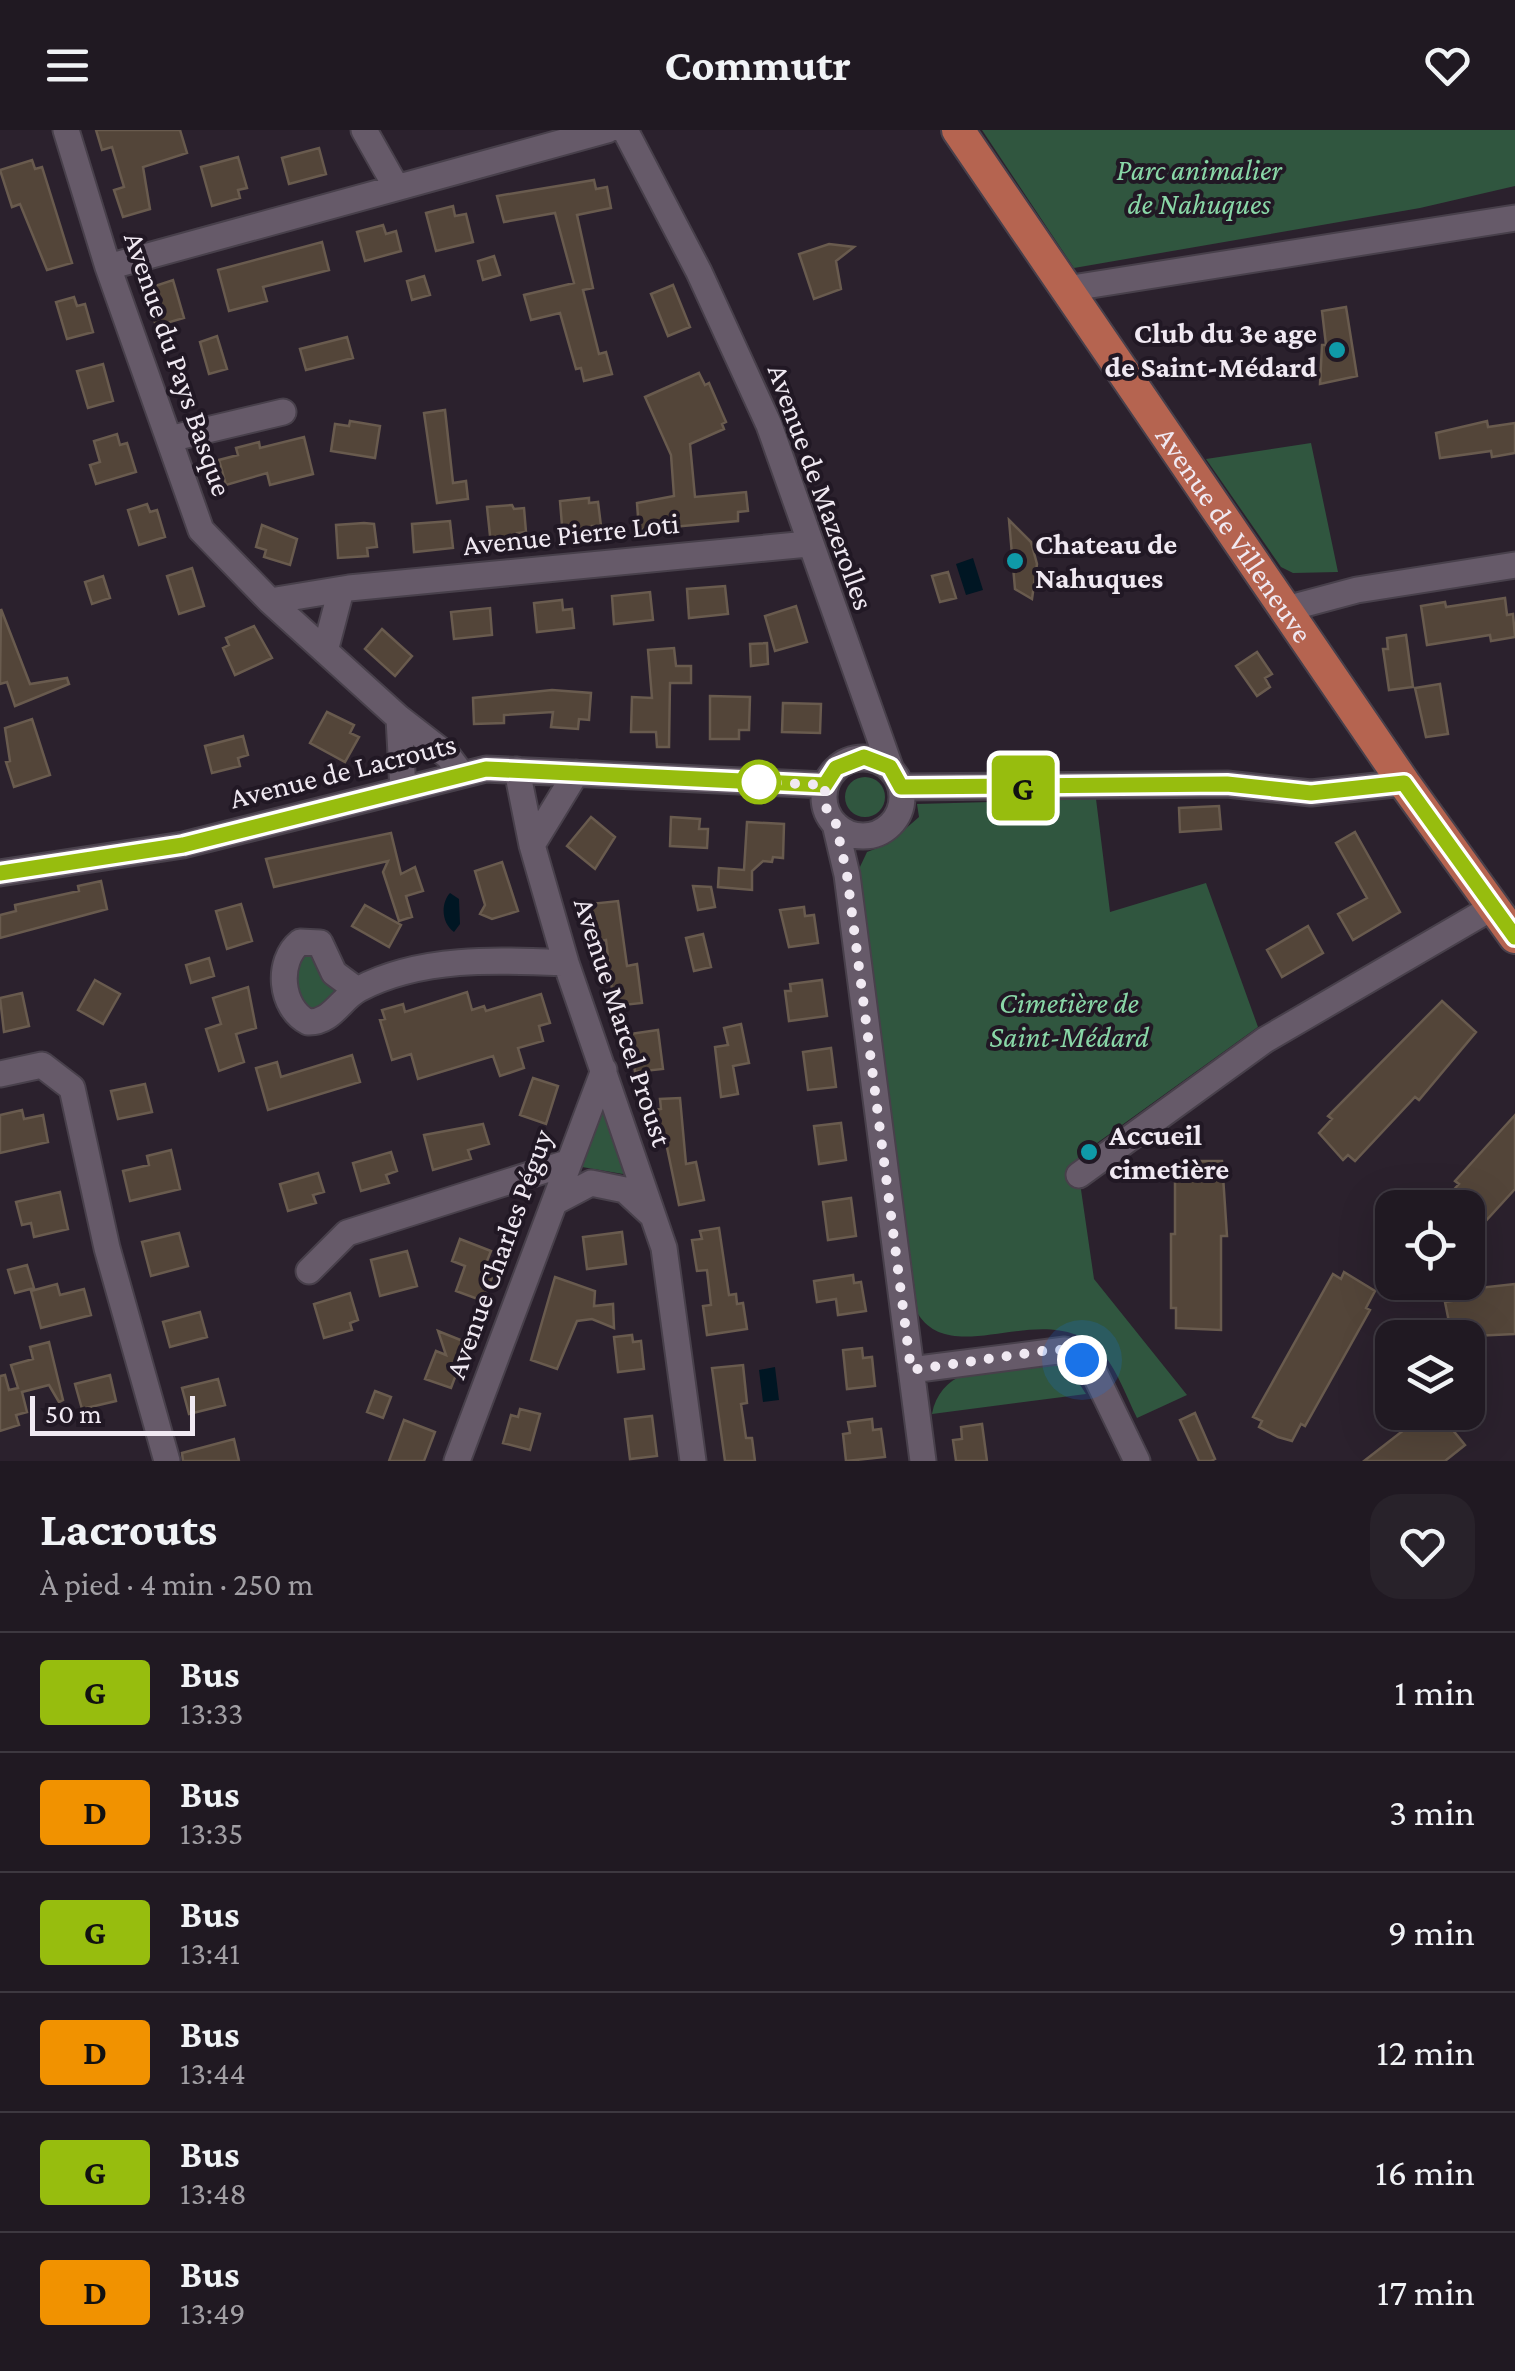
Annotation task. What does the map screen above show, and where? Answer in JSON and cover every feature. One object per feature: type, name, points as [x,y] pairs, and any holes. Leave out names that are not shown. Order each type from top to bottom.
[{"type":"main road","name":"Avenue de Villeneuve","points":[[958,130],[1404,783],[1515,937]]},
{"type":"street","name":"Avenue du Pays Basque","points":[[66,130],[108,267],[200,530],[270,601],[399,718],[448,756],[460,772]]},
{"type":"street","points":[[364,130],[395,185]]},
{"type":"street","points":[[108,267],[395,185],[607,130]]},
{"type":"street","name":"Avenue de Mazerolles","points":[[624,130],[699,272],[769,425],[866,710],[896,777]]},
{"type":"street","points":[[1066,289],[1515,218]]},
{"type":"street","points":[[169,439],[283,412]]},
{"type":"street","name":"Avenue Pierre Loti","points":[[270,601],[341,590],[808,544]]},
{"type":"street","points":[[1286,609],[1357,590],[1515,565]]},
{"type":"street","points":[[325,651],[341,590]]},
{"type":"street","points":[[866,710],[844,762],[825,785],[825,806],[836,824],[847,875],[923,1461]]},
{"type":"street","points":[[399,718],[403,790]]},
{"type":"street","points":[[844,762],[864,757],[896,777],[1227,784],[1311,793],[1404,783]]},
{"type":"street","name":"Avenue de Lacrouts","points":[[0,873],[183,845],[460,772],[517,770],[825,785]]},
{"type":"street","name":"Avenue Marcel Proust","points":[[517,770],[532,846],[566,963],[664,1248],[693,1461]]},
{"type":"street","points":[[532,846],[576,773]]},
{"type":"street","points":[[847,875],[867,836],[895,820],[896,777]]},
{"type":"street","points":[[836,824],[850,834],[867,836]]},
{"type":"street","points":[[1079,1176],[1265,1040],[1493,907]]},
{"type":"street","points":[[357,990],[423,969],[478,958],[566,963]]},
{"type":"street","points":[[0,1074],[42,1065],[72,1088],[107,1248],[167,1461]]},
{"type":"street","name":"Avenue Charles Péguy","points":[[457,1461],[604,1070]]},
{"type":"street","points":[[309,1270],[347,1233],[567,1163]]},
{"type":"street","name":"Avenue Marcel Proust","points":[[555,1202],[592,1183],[625,1190],[655,1219]]},
{"type":"street","points":[[911,1370],[1065,1350],[1093,1370],[1137,1461]]},
{"type":"green space","name":"Parc animalier de Nahuques","points":[[982,130],[1515,130],[1515,186],[1420,208],[1074,268]]},
{"type":"green space","points":[[1311,443],[1338,572],[1293,573],[1281,567],[1206,459]]},
{"type":"green space","points":[[865,777],[879,783],[885,797],[879,811],[865,817],[851,811],[845,797],[851,783]]},
{"type":"green space","name":"Cimetière de Saint-Médard","points":[[1096,799],[1110,912],[1206,883],[1258,1027],[1097,1143],[1104,1155],[1079,1176],[1094,1279],[1187,1395],[1137,1418],[1109,1362],[1082,1338],[1058,1330],[955,1336],[934,1330],[918,1314],[859,869],[867,852],[888,844],[919,817],[917,804]]},
{"type":"green space","points":[[309,946],[346,989],[309,1017],[289,970]]},
{"type":"green space","points":[[601,1098],[626,1171],[623,1174],[576,1166]]},
{"type":"green space","points":[[1052,1361],[1071,1371],[1086,1394],[932,1414],[938,1396],[963,1375],[997,1366]]},
{"type":"water","points":[[973,558],[983,590],[966,595],[956,564]]},
{"type":"water","points":[[450,893],[459,899],[460,924],[454,932],[444,914]]},
{"type":"water","points":[[775,1367],[779,1400],[763,1402],[759,1370]]},
{"type":"building","points":[[96,130],[180,130],[187,153],[143,167],[150,209],[123,217],[114,190],[124,187],[112,147],[102,150]]},
{"type":"building","points":[[319,148],[326,174],[289,184],[282,158]]},
{"type":"building","points":[[238,157],[247,188],[238,190],[240,198],[212,206],[201,167]]},
{"type":"building","points":[[32,160],[35,169],[42,167],[72,263],[47,270],[20,204],[12,207],[0,170]]},
{"type":"building","points":[[594,180],[596,189],[607,187],[611,208],[577,215],[593,288],[583,290],[599,354],[606,352],[612,374],[584,381],[581,368],[576,369],[560,313],[531,320],[524,295],[574,283],[555,213],[504,222],[497,196]]},
{"type":"building","points":[[453,206],[455,216],[466,214],[473,242],[436,251],[426,213]]},
{"type":"building","points":[[383,225],[386,234],[396,231],[401,251],[365,261],[357,232]]},
{"type":"building","points":[[322,242],[329,270],[263,287],[267,301],[229,311],[218,270]]},
{"type":"building","points":[[829,244],[854,247],[836,261],[841,289],[814,299],[799,254]]},
{"type":"building","points":[[494,256],[500,275],[483,280],[478,261]]},
{"type":"building","points":[[424,276],[430,295],[412,300],[407,281]]},
{"type":"building","points":[[173,280],[184,318],[156,326],[148,299],[158,296],[155,286]]},
{"type":"building","points":[[673,285],[690,327],[668,336],[651,294]]},
{"type":"building","points":[[74,297],[77,306],[85,304],[93,332],[67,339],[56,302]]},
{"type":"building","name":"Club du 3e age de Saint-Médard","points":[[1346,307],[1357,376],[1320,384],[1322,345],[1326,345],[1322,311]]},
{"type":"building","points":[[217,336],[227,369],[209,374],[200,342]]},
{"type":"building","points":[[347,337],[353,358],[306,370],[300,349]]},
{"type":"building","points":[[103,364],[113,401],[88,408],[77,371]]},
{"type":"building","points":[[699,373],[705,385],[709,383],[726,422],[722,424],[724,429],[690,444],[695,497],[746,492],[748,511],[738,512],[738,521],[639,530],[637,503],[674,496],[671,455],[645,397]]},
{"type":"building","points":[[445,410],[453,483],[466,481],[468,499],[437,503],[424,413]]},
{"type":"building","points":[[350,421],[380,426],[375,458],[331,451],[335,424],[349,426]]},
{"type":"building","points":[[1487,421],[1488,427],[1515,423],[1515,453],[1492,457],[1491,451],[1440,458],[1436,433]]},
{"type":"building","points":[[117,434],[120,445],[127,443],[136,472],[96,484],[90,465],[100,462],[94,441]]},
{"type":"building","points":[[304,437],[313,474],[270,485],[267,473],[226,485],[219,460],[238,455],[236,448],[259,442],[260,448]]},
{"type":"building","points":[[589,498],[589,503],[598,502],[601,526],[592,526],[592,535],[563,538],[560,501]]},
{"type":"building","points":[[147,504],[150,512],[157,510],[165,537],[139,545],[128,510]]},
{"type":"building","points":[[512,505],[514,509],[524,508],[526,532],[517,533],[518,542],[491,545],[487,507]]},
{"type":"building","points":[[1009,520],[1031,542],[1037,564],[1032,599],[1015,589]]},
{"type":"building","points":[[450,521],[453,548],[414,552],[412,524]]},
{"type":"building","points":[[374,524],[377,547],[367,548],[368,556],[338,558],[336,525]]},
{"type":"building","points":[[262,525],[297,539],[290,565],[264,557],[266,550],[256,547]]},
{"type":"building","points":[[192,568],[204,606],[179,614],[167,576]]},
{"type":"building","points":[[948,572],[956,598],[940,602],[932,576]]},
{"type":"building","points":[[103,576],[110,598],[92,604],[85,582]]},
{"type":"building","points":[[725,586],[728,614],[689,618],[687,589]]},
{"type":"building","points":[[650,592],[653,620],[614,624],[612,596]]},
{"type":"building","points":[[1505,598],[1507,615],[1513,614],[1515,637],[1491,641],[1490,635],[1427,645],[1421,606],[1445,602],[1446,607]]},
{"type":"building","points":[[562,600],[563,610],[572,609],[574,628],[537,632],[534,603]]},
{"type":"building","points":[[796,606],[807,642],[775,651],[765,616]]},
{"type":"building","points":[[490,608],[492,635],[454,639],[451,612]]},
{"type":"building","points":[[1,609],[30,684],[67,678],[69,684],[15,706],[7,682],[0,684]]},
{"type":"building","points":[[254,626],[272,658],[235,675],[223,648],[229,645],[226,638]]},
{"type":"building","points":[[382,629],[412,656],[395,676],[365,649]]},
{"type":"building","points":[[1406,635],[1413,687],[1389,690],[1383,649],[1388,649],[1387,638]]},
{"type":"building","points":[[767,643],[768,664],[751,666],[750,644]]},
{"type":"building","points":[[674,648],[676,666],[691,666],[691,683],[670,683],[669,747],[657,747],[656,732],[631,732],[632,697],[652,698],[648,650]]},
{"type":"building","points":[[1257,652],[1272,674],[1265,678],[1270,687],[1257,696],[1236,666]]},
{"type":"building","points":[[1440,684],[1448,734],[1426,737],[1415,688]]},
{"type":"building","points":[[552,690],[591,693],[589,720],[579,719],[578,729],[551,727],[553,712],[504,715],[504,723],[474,724],[473,698]]},
{"type":"building","points":[[710,696],[750,697],[749,730],[739,730],[739,739],[710,739]]},
{"type":"building","points":[[783,703],[821,704],[820,733],[782,732]]},
{"type":"building","points":[[327,712],[354,725],[350,733],[359,737],[345,762],[310,743]]},
{"type":"building","points":[[32,719],[50,775],[14,787],[6,762],[10,761],[5,728]]},
{"type":"building","points":[[243,736],[248,755],[238,758],[240,766],[212,773],[205,746]]},
{"type":"building","points":[[1219,806],[1221,829],[1180,832],[1179,808]]},
{"type":"building","points":[[591,817],[615,837],[595,869],[567,846]]},
{"type":"building","points":[[671,817],[700,819],[699,829],[708,829],[707,848],[670,846]]},
{"type":"building","points":[[747,822],[784,824],[783,858],[763,861],[752,871],[752,890],[718,887],[719,868],[744,870]]},
{"type":"building","points":[[1355,832],[1400,912],[1353,940],[1338,914],[1367,898],[1336,843]]},
{"type":"building","points":[[391,833],[401,874],[415,867],[423,891],[406,896],[412,917],[399,921],[383,872],[388,861],[274,887],[266,859]]},
{"type":"building","points":[[502,862],[518,911],[492,919],[480,914],[485,905],[475,871]]},
{"type":"building","points":[[101,881],[107,909],[0,938],[0,915],[16,911],[15,905],[79,891],[78,886]]},
{"type":"building","points":[[693,886],[711,887],[715,907],[698,910]]},
{"type":"building","points":[[618,901],[627,966],[637,964],[642,1003],[614,1006],[606,940],[595,942],[590,904]]},
{"type":"building","points":[[241,904],[252,941],[227,949],[216,911]]},
{"type":"building","points":[[365,905],[401,925],[389,947],[352,926]]},
{"type":"building","points":[[804,907],[805,916],[814,915],[818,943],[789,947],[780,910]]},
{"type":"building","points":[[1308,926],[1323,953],[1282,977],[1267,950]]},
{"type":"building","points":[[703,934],[711,967],[694,971],[686,938]]},
{"type":"building","points":[[209,958],[214,976],[191,983],[186,965]]},
{"type":"building","points":[[95,980],[120,994],[103,1024],[78,1010]]},
{"type":"building","points":[[822,980],[827,1016],[789,1021],[785,991],[791,991],[790,984]]},
{"type":"building","points":[[248,987],[256,1028],[236,1034],[244,1062],[219,1071],[206,1029],[221,1024],[213,998]]},
{"type":"building","points":[[467,992],[472,1010],[484,1006],[486,1011],[541,994],[550,1023],[539,1026],[543,1041],[518,1048],[524,1068],[500,1076],[493,1056],[418,1079],[411,1054],[392,1060],[380,1020],[385,1019],[382,1010],[403,1004],[405,1012]]},
{"type":"building","points":[[22,993],[29,1026],[4,1032],[0,998]]},
{"type":"building","points":[[1442,1001],[1476,1032],[1419,1100],[1415,1097],[1355,1161],[1348,1155],[1343,1160],[1319,1133],[1332,1119],[1328,1116]]},
{"type":"building","points":[[741,1024],[749,1063],[733,1066],[738,1094],[721,1097],[715,1047],[728,1045],[724,1028]]},
{"type":"building","points":[[658,1030],[663,1069],[635,1072],[630,1034]]},
{"type":"building","points":[[831,1048],[836,1087],[808,1090],[803,1052]]},
{"type":"building","points":[[352,1055],[360,1082],[268,1110],[256,1068],[277,1062],[281,1077]]},
{"type":"building","points":[[533,1078],[558,1086],[546,1124],[520,1115]]},
{"type":"building","points":[[145,1084],[152,1112],[118,1119],[111,1091]]},
{"type":"building","points":[[680,1098],[686,1164],[696,1162],[704,1200],[679,1205],[665,1138],[655,1139],[652,1110],[661,1109],[660,1099]]},
{"type":"building","points":[[22,1110],[24,1119],[43,1115],[48,1142],[0,1153],[0,1115]]},
{"type":"building","points":[[1515,1115],[1515,1189],[1485,1222],[1485,1190],[1453,1190],[1459,1184],[1455,1181]]},
{"type":"building","points":[[841,1123],[846,1160],[819,1164],[814,1126]]},
{"type":"building","points":[[483,1124],[489,1144],[468,1150],[471,1159],[433,1170],[424,1135]]},
{"type":"building","points":[[171,1150],[180,1189],[130,1201],[123,1171],[149,1165],[147,1156]]},
{"type":"building","points":[[391,1152],[397,1171],[386,1175],[389,1183],[361,1191],[353,1163]]},
{"type":"building","points":[[1180,1161],[1222,1161],[1227,1236],[1221,1236],[1221,1330],[1176,1328],[1176,1308],[1171,1308],[1171,1234],[1175,1234],[1175,1180],[1180,1180]]},
{"type":"building","points":[[318,1173],[324,1192],[313,1195],[316,1203],[288,1211],[280,1184]]},
{"type":"building","points":[[60,1192],[68,1229],[34,1237],[31,1223],[22,1225],[16,1202]]},
{"type":"building","points":[[851,1198],[856,1236],[828,1240],[823,1202]]},
{"type":"building","points":[[719,1228],[729,1295],[736,1294],[737,1304],[743,1303],[747,1329],[707,1335],[703,1306],[711,1305],[707,1270],[697,1271],[692,1240],[702,1239],[700,1231]]},
{"type":"building","points":[[622,1232],[626,1264],[587,1269],[583,1237]]},
{"type":"building","points":[[179,1233],[188,1266],[151,1276],[142,1242]]},
{"type":"building","points":[[460,1239],[491,1251],[483,1271],[493,1275],[483,1301],[456,1291],[465,1266],[452,1261]]},
{"type":"building","points":[[407,1251],[417,1286],[380,1296],[371,1260]]},
{"type":"building","points":[[27,1265],[34,1288],[15,1293],[8,1270]]},
{"type":"building","points":[[1344,1272],[1375,1291],[1366,1308],[1370,1310],[1305,1426],[1301,1424],[1292,1441],[1278,1437],[1259,1427],[1262,1421],[1253,1417],[1333,1274],[1341,1279]]},
{"type":"building","points":[[853,1275],[854,1283],[861,1282],[866,1311],[838,1315],[836,1299],[817,1302],[814,1281]]},
{"type":"building","points":[[555,1277],[595,1291],[594,1306],[613,1304],[614,1328],[592,1319],[577,1321],[557,1369],[531,1360]]},
{"type":"building","points":[[57,1284],[60,1295],[84,1289],[91,1315],[41,1328],[31,1291]]},
{"type":"building","points":[[1515,1284],[1515,1334],[1485,1335],[1485,1320],[1449,1320],[1445,1302],[1485,1300],[1485,1287]]},
{"type":"building","points":[[350,1293],[358,1320],[350,1323],[352,1330],[324,1338],[314,1304]]},
{"type":"building","points":[[200,1312],[207,1337],[170,1347],[163,1322]]},
{"type":"building","points":[[438,1331],[468,1343],[451,1388],[425,1379],[436,1351],[446,1355]]},
{"type":"building","points":[[632,1335],[633,1342],[641,1341],[644,1369],[618,1372],[614,1337]]},
{"type":"building","points":[[49,1342],[63,1400],[59,1402],[49,1385],[22,1392],[27,1412],[16,1415],[19,1425],[0,1431],[0,1376],[5,1375],[9,1390],[18,1388],[11,1365],[33,1359],[30,1347]]},
{"type":"building","points":[[862,1348],[863,1358],[872,1357],[875,1386],[847,1389],[843,1350]]},
{"type":"building","points":[[743,1365],[747,1403],[741,1404],[746,1438],[752,1438],[755,1461],[725,1461],[712,1368]]},
{"type":"building","points":[[110,1375],[116,1401],[82,1409],[75,1384]]},
{"type":"building","points":[[218,1379],[225,1405],[189,1414],[182,1388]]},
{"type":"building","points":[[375,1391],[391,1397],[383,1418],[367,1412]]},
{"type":"building","points":[[520,1409],[540,1414],[530,1450],[503,1443],[511,1415],[518,1417]]},
{"type":"building","points":[[1195,1413],[1215,1459],[1211,1461],[1199,1461],[1180,1420]]},
{"type":"building","points":[[652,1416],[657,1456],[630,1459],[625,1419]]},
{"type":"building","points":[[872,1419],[873,1430],[881,1429],[885,1457],[846,1461],[843,1434],[850,1433],[848,1422]]},
{"type":"building","points":[[404,1420],[435,1432],[424,1461],[389,1461]]},
{"type":"building","points":[[982,1424],[987,1461],[956,1461],[953,1440],[962,1439],[961,1427]]},
{"type":"building","points":[[1404,1430],[1453,1430],[1465,1445],[1445,1461],[1364,1461]]},
{"type":"building","points":[[234,1439],[239,1461],[183,1461],[182,1453]]},
{"type":"bus line","name":"G","points":[[0,873],[183,845],[460,772],[517,770],[825,785],[844,762],[864,757],[890,767],[901,787],[1242,784],[1311,793],[1404,783],[1515,937]]},
{"type":"place","name":"Club du 3e age de Saint-Médard","points":[[1337,350]]},
{"type":"place","name":"Chateau de Nahuques","points":[[1015,561]]},
{"type":"place","name":"Accueil cimetière","points":[[1089,1152]]},
{"type":"route","points":[[759,782],[825,785],[825,806],[836,824],[847,875],[911,1370],[1050,1350],[1065,1350],[1082,1360]]}]
